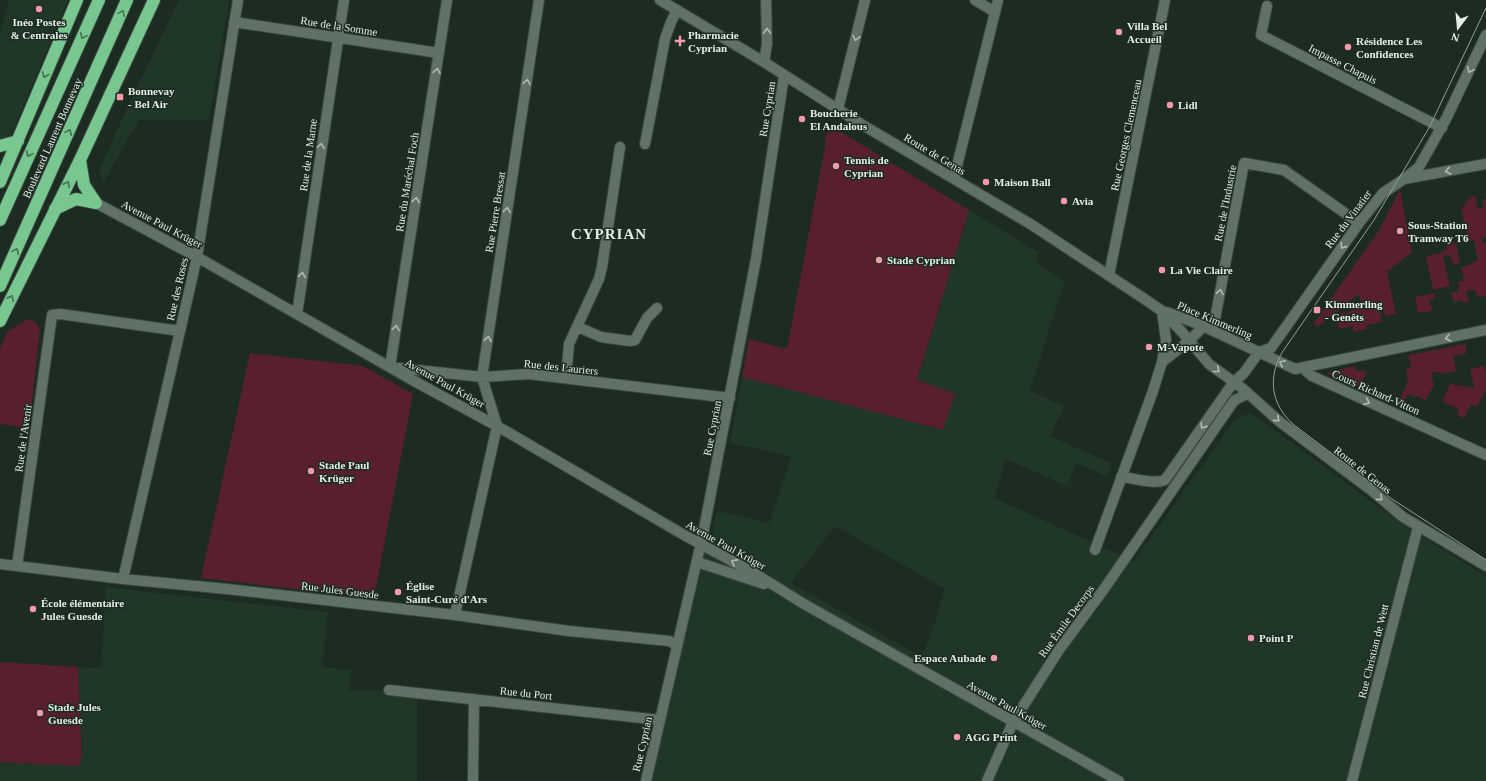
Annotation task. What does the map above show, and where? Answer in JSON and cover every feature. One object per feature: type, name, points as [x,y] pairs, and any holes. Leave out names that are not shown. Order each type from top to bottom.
[{"type":"highway","points":[[0,181],[76,0]]},
{"type":"highway","name":"Boulevard Laurent Bonnevay","points":[[0,220],[99,0]]},
{"type":"highway","name":"Boulevard Laurent Bonnevay","points":[[0,286],[128,0]]},
{"type":"highway","points":[[0,321],[80,160],[154,0]]},
{"type":"highway","points":[[0,146],[18,141]]},
{"type":"highway","points":[[80,160],[84,185],[96,202]]},
{"type":"highway","points":[[55,209],[76,199],[96,202]]},
{"type":"street","name":"Rue des Roses","points":[[123,579],[197,256],[238,0]]},
{"type":"street","name":"Rue de la Marne","points":[[297,314],[337,38],[344,0]]},
{"type":"street","name":"Rue du Maréchal Foch","points":[[390,367],[448,0]]},
{"type":"street","name":"Rue Pierre Bressat","points":[[497,426],[482,377],[539,0]]},
{"type":"street","name":"Route de Genas","points":[[660,0],[1032,225],[1162,311],[1209,364],[1280,422],[1371,490],[1403,517],[1486,566]]},
{"type":"street","points":[[764,62],[767,44],[766,0]]},
{"type":"street","points":[[838,109],[865,0]]},
{"type":"street","points":[[975,0],[995,12]]},
{"type":"street","points":[[954,178],[998,0]]},
{"type":"street","name":"Rue Georges Clemenceau","points":[[1109,275],[1165,0]]},
{"type":"street","name":"Impasse Chapuis","points":[[1267,6],[1261,35],[1442,128]]},
{"type":"street","points":[[645,144],[665,39],[677,10]]},
{"type":"street","name":"Rue de la Somme","points":[[234,22],[440,53]]},
{"type":"street","name":"Rue du Vinatier","points":[[1259,352],[1271,348],[1359,223],[1383,193],[1404,179],[1419,166],[1442,128],[1486,35]]},
{"type":"street","name":"Rue Cyprian","points":[[646,781],[701,545],[730,398],[756,259],[784,76]]},
{"type":"street","points":[[566,378],[570,344],[599,279],[602,267],[620,147]]},
{"type":"street","name":"Rue de l'Industrie","points":[[1208,328],[1244,162],[1284,170],[1359,223]]},
{"type":"street","points":[[1404,179],[1486,164]]},
{"type":"street","name":"Avenue Paul Krüger","points":[[96,202],[197,256],[390,367],[497,426],[701,545],[754,574],[779,590],[1119,781]]},
{"type":"street","points":[[578,327],[602,337],[630,341],[635,340],[647,318],[657,308]]},
{"type":"street","points":[[1095,550],[1153,391],[1162,362],[1166,340],[1162,311]]},
{"type":"street","name":"Place Kimmerling","points":[[1162,311],[1208,328],[1259,352]]},
{"type":"street","name":"Rue de l'Avenir","points":[[17,566],[52,315],[60,314],[180,331]]},
{"type":"street","points":[[1162,362],[1208,328]]},
{"type":"street","points":[[1122,477],[1153,482],[1161,482],[1165,480],[1234,383],[1244,373],[1259,352],[1295,369],[1306,368],[1486,330]]},
{"type":"street","name":"Rue des Lauriers","points":[[390,367],[482,377],[529,374],[730,398]]},
{"type":"street","name":"Cours Richard-Vitton","points":[[1306,368],[1307,372],[1312,376],[1486,456]]},
{"type":"street","name":"Rue Émile Decorps","points":[[987,781],[1014,722],[1059,650],[1104,589],[1231,405],[1235,400],[1247,394]]},
{"type":"street","points":[[455,616],[497,426]]},
{"type":"street","points":[[1126,465],[1132,472],[1153,482]]},
{"type":"street","points":[[1170,474],[1178,482]]},
{"type":"street","name":"Rue Christian de Wett","points":[[1352,781],[1418,527]]},
{"type":"street","name":"Avenue Paul Krüger","points":[[697,562],[779,590]]},
{"type":"street","name":"Rue Jules Guesde","points":[[0,564],[123,579],[227,589],[569,631],[669,641],[677,645]]},
{"type":"street","name":"Rue du Port","points":[[390,690],[660,720]]},
{"type":"street","points":[[473,781],[474,700]]},
{"type":"shaded area","points":[[9,0],[68,0],[7,144],[0,142],[0,33]]},
{"type":"shaded area","points":[[179,0],[229,0],[209,120],[139,120],[103,183],[99,170]]},
{"type":"shaded area","name":"Stade Cyprian","points":[[831,126],[969,210],[917,380],[955,394],[943,430],[742,377],[749,339],[787,349],[826,141],[824,139]]},
{"type":"shaded area","points":[[1400,189],[1412,252],[1387,272],[1396,314],[1385,316],[1384,310],[1380,311],[1382,322],[1366,325],[1367,329],[1354,332],[1352,326],[1339,329],[1336,317],[1344,311],[1346,314],[1361,303],[1359,294],[1318,327],[1313,324],[1380,229]]},
{"type":"shaded area","points":[[1475,196],[1478,209],[1484,208],[1482,200],[1486,199],[1486,237],[1482,238],[1483,243],[1486,242],[1486,301],[1485,296],[1477,297],[1476,291],[1472,290],[1466,291],[1469,302],[1463,303],[1462,300],[1454,302],[1451,293],[1459,291],[1458,282],[1464,281],[1461,267],[1478,261],[1474,240],[1468,241],[1461,209],[1470,197]]},
{"type":"shaded area","points":[[969,210],[1038,252],[1036,262],[1065,282],[1030,391],[1064,406],[1050,436],[1111,463],[1106,476],[1077,463],[1067,486],[1006,459],[994,498],[1134,561],[1236,418],[1251,413],[1408,528],[1486,576],[1486,781],[648,781],[695,580],[711,538],[717,511],[769,523],[791,457],[730,443],[742,377],[943,430],[917,381]],"holes":[[[835,526],[945,589],[922,657],[791,583]]]},
{"type":"shaded area","points":[[1456,243],[1460,263],[1453,265],[1450,255],[1443,256],[1450,286],[1433,290],[1426,256],[1441,253],[1441,251],[1447,250],[1446,245]]},
{"type":"shaded area","points":[[1434,293],[1435,298],[1429,300],[1433,311],[1418,313],[1415,297]]},
{"type":"shaded area","points":[[27,319],[36,322],[40,330],[29,428],[0,424],[0,348],[7,332]]},
{"type":"shaded area","points":[[1465,344],[1467,353],[1453,356],[1456,371],[1443,374],[1438,372],[1431,373],[1434,385],[1426,400],[1408,394],[1405,401],[1411,404],[1409,410],[1397,405],[1408,381],[1406,369],[1411,368],[1408,355]]},
{"type":"shaded area","name":"Stade Paul Krüger","points":[[250,353],[363,366],[413,394],[374,598],[201,578]]},
{"type":"shaded area","points":[[1355,366],[1356,371],[1367,371],[1359,388],[1326,373]]},
{"type":"shaded area","points":[[1484,366],[1486,373],[1486,391],[1477,407],[1471,405],[1464,418],[1457,415],[1459,409],[1442,402],[1450,384],[1474,388],[1470,369]]},
{"type":"shaded area","points":[[106,587],[328,612],[322,667],[351,670],[349,690],[387,690],[387,695],[417,698],[417,781],[0,781],[0,762],[79,766],[80,758],[82,759],[78,667],[101,668]]},
{"type":"shaded area","name":"Stade Jules Guesde","points":[[0,662],[78,667],[82,759],[80,759],[79,766],[0,762]]},
{"type":"tram line","points":[[1486,8],[1429,128],[1374,220],[1283,351],[1278,361],[1273,381],[1276,400],[1280,409],[1294,425],[1392,499],[1486,560]]},
{"type":"place","name":"Inéo Postes & Centrales","points":[[39,9]]},
{"type":"place","name":"Villa Bel Accueil","points":[[1119,32]]},
{"type":"place","name":"Pharmacie Cyprian","points":[[680,41]]},
{"type":"place","name":"Résidence Les Confidences","points":[[1348,47]]},
{"type":"place","name":"Bonnevay - Bel Air","points":[[120,97]]},
{"type":"place","name":"Lidl","points":[[1170,105]]},
{"type":"place","name":"Boucherie El Andalous","points":[[802,119]]},
{"type":"place","name":"Tennis de Cyprian","points":[[836,166]]},
{"type":"place","name":"Maison Ball","points":[[986,182]]},
{"type":"place","name":"Avia","points":[[1064,201]]},
{"type":"place","name":"Sous-Station Tramway T6","points":[[1400,231]]},
{"type":"place","name":"Stade Cyprian","points":[[879,260]]},
{"type":"place","name":"La Vie Claire","points":[[1162,270]]},
{"type":"place","name":"Kimmerling - Genêts","points":[[1317,310]]},
{"type":"place","name":"M-Vapote","points":[[1149,347]]},
{"type":"place","name":"Stade Paul Krüger","points":[[311,471]]},
{"type":"place","name":"Église Saint-Curé d'Ars","points":[[398,592]]},
{"type":"place","name":"École élémentaire Jules Guesde","points":[[33,609]]},
{"type":"place","name":"Point P","points":[[1251,638]]},
{"type":"place","name":"Espace Aubade","points":[[994,658]]},
{"type":"place","name":"Stade Jules Guesde","points":[[40,713]]},
{"type":"place","name":"AGG Print","points":[[957,737]]},
{"type":"district","name":"CYPRIAN","points":[[609,234]]}]
